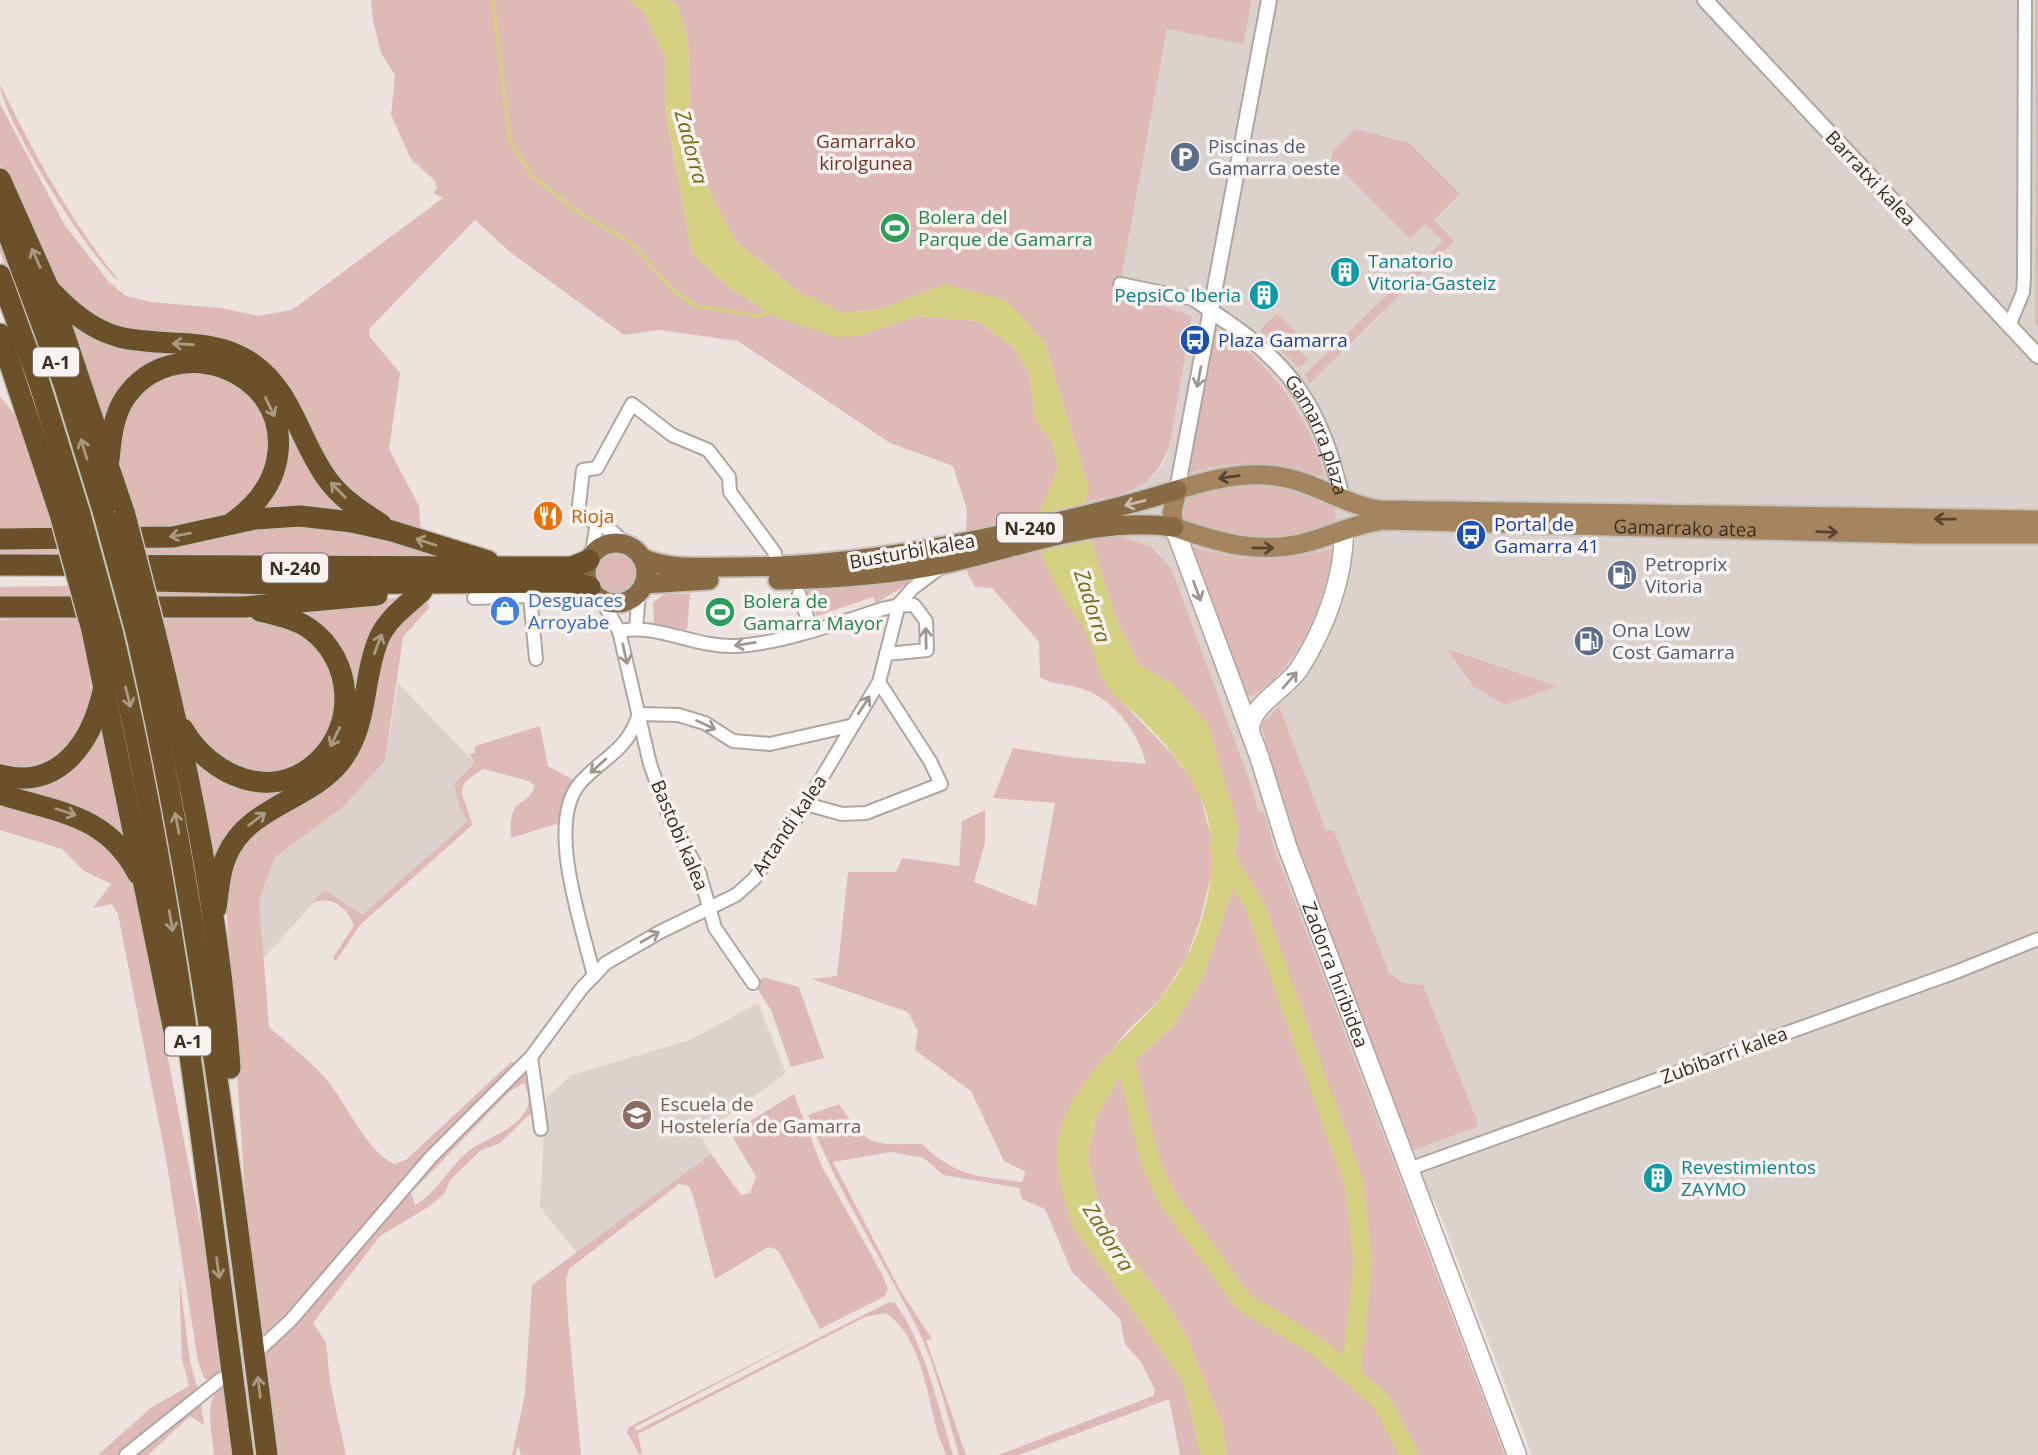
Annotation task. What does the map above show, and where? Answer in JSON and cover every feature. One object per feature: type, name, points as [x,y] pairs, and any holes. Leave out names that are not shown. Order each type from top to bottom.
[{"type":"highway","points":[[0,179],[49,289],[109,460],[114,514],[146,632],[176,717],[213,923],[229,1054],[234,1125],[229,1154]]},
{"type":"highway","name":"A-1","points":[[0,212],[114,514]]},
{"type":"highway","name":"A-1","points":[[0,275],[40,385],[70,514]]},
{"type":"highway","points":[[49,289],[72,312],[97,329],[140,340],[211,346],[253,364],[279,389],[328,481],[354,505],[392,531]]},
{"type":"highway","points":[[0,334],[30,422],[70,514],[102,631],[104,685],[211,1218]]},
{"type":"highway","points":[[109,460],[118,412],[125,399],[144,379],[170,365],[198,361],[237,372],[264,396],[276,421],[279,447],[267,487],[247,512],[230,523]]},
{"type":"highway","points":[[0,385],[13,396],[30,422]]},
{"type":"highway","name":"Busturbi kalea","points":[[635,552],[672,566],[871,561],[971,549],[1093,521],[1177,490]]},
{"type":"highway","points":[[0,539],[173,537],[230,523],[278,516],[312,517],[392,531],[506,567]]},
{"type":"highway","name":"Busturbi kalea","points":[[1093,521],[1174,527]]},
{"type":"highway","name":"N-240","points":[[0,565],[572,567],[590,559],[607,545],[635,552]]},
{"type":"highway","name":"Busturbi kalea","points":[[642,588],[684,580],[868,576],[947,563],[971,549]]},
{"type":"highway","points":[[635,552],[646,575],[642,588]]},
{"type":"highway","points":[[590,559],[586,573],[592,590]]},
{"type":"highway","name":"N-240","points":[[0,579],[466,591],[571,582],[621,603],[642,588]]},
{"type":"highway","points":[[213,923],[222,869],[235,840],[264,814],[310,787],[341,761],[358,729],[379,639],[396,613],[422,591]]},
{"type":"highway","points":[[4,609],[244,607],[422,591],[466,591]]},
{"type":"highway","points":[[176,717],[205,759],[240,779],[255,782],[288,777],[317,763],[328,751],[338,733],[345,699],[340,667],[331,651],[321,638],[295,620],[244,607]]},
{"type":"highway","name":"A-1","points":[[102,631],[135,728],[178,964],[243,1455]]},
{"type":"highway","name":"A-1","points":[[146,632],[229,1154],[267,1455]]},
{"type":"highway","points":[[0,775],[39,774],[53,769],[81,749],[99,713],[104,685]]},
{"type":"highway","points":[[0,794],[63,811],[91,823],[123,851],[145,887]]},
{"type":"main road","name":"Gamarrako atea","points":[[1177,490],[1224,477],[1272,476],[1301,482],[1342,499],[1380,510],[2038,520]]},
{"type":"main road","name":"Zadorra hiribidea","points":[[1177,490],[1172,513],[1174,527],[1250,732],[1284,839],[1517,1455]]},
{"type":"main road","name":"Gamarra plaza","points":[[1250,732],[1251,719],[1298,671],[1325,620],[1340,568],[1344,530],[1342,499]]},
{"type":"main road","name":"Gamarrako atea","points":[[1174,527],[1224,544],[1267,549],[1311,542],[1364,523],[1384,520],[1914,534],[2038,534]]},
{"type":"main road","points":[[1237,699],[1245,703],[1265,703]]},
{"type":"street","points":[[1177,490],[1269,0]]},
{"type":"street","name":"Barratxi kalea","points":[[1705,0],[2038,356]]},
{"type":"street","points":[[2009,326],[2023,292],[2024,278],[2025,0]]},
{"type":"street","points":[[1120,284],[1193,299],[1209,310]]},
{"type":"street","name":"Gamarra plaza","points":[[1209,310],[1258,342],[1293,380],[1322,433],[1342,499]]},
{"type":"street","points":[[635,552],[614,532],[578,514],[583,470],[597,468],[616,439],[632,404],[672,435],[708,450],[729,477],[730,492],[775,552],[777,563]]},
{"type":"street","points":[[590,559],[597,523]]},
{"type":"street","points":[[899,604],[913,588],[947,563]]},
{"type":"street","points":[[636,628],[642,588]]},
{"type":"street","points":[[466,591],[530,596],[579,594],[592,590]]},
{"type":"street","name":"Bastobi kalea","points":[[592,590],[620,631],[650,764],[668,814],[699,872],[715,928],[753,983]]},
{"type":"street","points":[[799,594],[812,631]]},
{"type":"street","points":[[530,596],[536,659]]},
{"type":"street","points":[[620,631],[636,628],[710,646],[738,646],[812,631],[899,604],[914,605],[926,621],[927,650],[886,654]]},
{"type":"street","name":"Artandi kalea","points":[[262,1347],[290,1320],[431,1157],[531,1057],[606,963],[660,932],[736,895],[754,879],[806,804],[850,726],[879,682],[899,604]]},
{"type":"street","points":[[806,804],[842,814],[866,813],[941,784],[930,761],[879,682]]},
{"type":"street","points":[[594,976],[564,839],[568,806],[579,784],[632,737],[639,714],[678,715],[705,723],[733,741],[770,744],[850,726]]},
{"type":"street","name":"Zubibarri kalea","points":[[1409,1169],[1943,977],[2038,939]]},
{"type":"street","points":[[531,1057],[541,1129]]},
{"type":"street","points":[[126,1455],[221,1379]]},
{"type":"shaded area","points":[[1252,0],[2038,0],[2038,1455],[1532,1455],[1434,1199],[1414,1216],[1275,850],[1264,812],[1258,813],[1254,793],[1161,555],[1151,546],[1117,535],[1091,540],[1084,502],[1129,492],[1154,476],[1164,463],[1170,444],[1192,317],[1154,303],[1118,296],[1167,29],[1243,43]]},
{"type":"shaded area","points":[[398,683],[475,763],[454,783],[458,804],[469,821],[362,916],[325,890],[263,959],[259,900],[275,857],[342,808],[385,761]]},
{"type":"shaded area","name":"Escuela de Hostelería de Gamarra","points":[[758,1003],[786,1073],[700,1136],[711,1154],[577,1253],[540,1207],[546,1098],[571,1075],[690,1040]]},
{"type":"green space","points":[[371,0],[629,0],[644,12],[665,57],[665,108],[692,254],[729,287],[776,317],[858,336],[916,316],[978,321],[1014,348],[1029,373],[1035,419],[1053,444],[1058,468],[1032,532],[1066,602],[1085,629],[1109,688],[1173,755],[1197,786],[1211,835],[1212,871],[1200,921],[1186,959],[1161,998],[1127,1031],[1090,1078],[1064,1119],[1073,1227],[1183,1381],[1201,1455],[1180,1455],[1169,1399],[1019,1455],[998,1455],[1153,1396],[1155,1390],[1141,1362],[1125,1344],[1120,1319],[1072,1272],[1045,1209],[1022,1199],[1019,1188],[943,1175],[924,1158],[891,1152],[833,1162],[900,1290],[932,1339],[926,1340],[966,1455],[959,1455],[935,1372],[922,1339],[845,1195],[808,1115],[839,1104],[857,1129],[872,1141],[922,1144],[957,1169],[980,1176],[1022,1182],[1026,1172],[1004,1161],[971,1091],[915,1050],[918,1031],[908,1012],[812,979],[837,976],[848,872],[896,872],[902,858],[959,866],[962,821],[985,810],[985,843],[974,882],[1036,906],[1055,803],[993,798],[1013,748],[1068,757],[1146,764],[1130,727],[1111,706],[1089,691],[1053,683],[1040,677],[1039,642],[992,588],[975,587],[965,568],[1006,559],[991,526],[966,531],[967,510],[953,466],[890,443],[738,341],[659,330],[624,335],[510,252],[475,220],[369,329],[370,337],[400,373],[389,449],[419,506],[421,532],[395,523],[356,496],[327,460],[291,394],[103,325],[71,302],[44,264],[0,164],[0,104],[64,224],[109,282],[126,296],[151,302],[221,308],[258,316],[292,310],[443,198],[433,193],[437,188],[435,181],[411,159],[391,115],[395,75],[381,53]]},
{"type":"green space","name":"Gamarrako kirolgunea","points":[[669,0],[1252,0],[1243,44],[1167,29],[1118,296],[1154,303],[1192,316],[1170,444],[1164,459],[1148,480],[1126,492],[1084,502],[1089,488],[1044,341],[945,284],[880,309],[843,313],[799,292],[735,241],[707,186],[690,111],[688,40],[678,6]]},
{"type":"green space","points":[[2035,0],[2038,0],[2038,327],[2035,324]]},
{"type":"green space","points":[[0,84],[54,186],[84,234],[119,281],[89,246],[49,187],[15,125]]},
{"type":"green space","points":[[1355,129],[1409,143],[1460,194],[1434,220],[1454,241],[1310,383],[1304,375],[1443,241],[1425,224],[1410,239],[1331,159],[1333,151]]},
{"type":"green space","points":[[0,231],[45,354],[95,508],[88,510],[38,356],[0,252]]},
{"type":"green space","points":[[1277,313],[1307,343],[1299,351],[1308,359],[1299,368],[1260,330]]},
{"type":"green space","points":[[67,317],[245,365],[353,513],[257,511],[280,474],[254,379],[163,361],[107,430]]},
{"type":"green space","points":[[1216,328],[1255,358],[1285,392],[1309,432],[1326,478],[1291,468],[1256,463],[1221,466],[1185,475]]},
{"type":"green space","points":[[196,369],[239,383],[264,410],[271,456],[259,489],[228,515],[203,525],[138,532],[126,492],[120,452],[122,432],[128,414],[138,397],[158,378]]},
{"type":"green space","points":[[0,396],[17,418],[54,529],[0,530]]},
{"type":"green space","points":[[1252,482],[1298,488],[1334,505],[1336,517],[1332,525],[1289,539],[1242,540],[1182,518],[1180,503],[1187,494]]},
{"type":"green space","points":[[321,521],[436,553],[436,557],[0,559],[0,545]]},
{"type":"green space","points":[[1117,535],[1151,546],[1171,568],[1254,793],[1258,812],[1264,812],[1275,850],[1505,1455],[1227,1455],[1221,1421],[1186,1335],[1163,1298],[1115,1236],[1097,1198],[1088,1158],[1095,1119],[1122,1072],[1174,1025],[1203,977],[1231,895],[1238,827],[1174,685],[1139,665],[1117,621],[1091,540]]},
{"type":"green space","points":[[1185,544],[1223,554],[1259,559],[1295,557],[1333,548],[1324,590],[1308,631],[1284,668],[1252,696],[1244,694]]},
{"type":"green space","points":[[616,554],[630,560],[636,574],[630,588],[616,594],[602,588],[596,574],[602,560]]},
{"type":"green space","points":[[919,577],[876,603],[873,597],[817,616],[798,588],[833,589]]},
{"type":"green space","points":[[0,587],[328,592],[253,601],[0,602]]},
{"type":"green space","points":[[665,594],[690,594],[687,630],[654,623],[653,602]]},
{"type":"green space","points":[[405,597],[315,778],[214,873],[192,756],[216,776],[307,775],[352,689],[287,610]]},
{"type":"green space","points":[[428,602],[429,608],[403,637],[385,761],[342,808],[275,857],[259,900],[269,1027],[319,1071],[366,1138],[385,1158],[395,1164],[407,1159],[511,1062],[517,1065],[284,1322],[264,1340],[261,1317],[258,1317],[248,1240],[226,899],[232,863],[255,831],[319,791],[387,640],[400,621]]},
{"type":"green space","points":[[78,615],[89,654],[92,710],[59,757],[16,771],[0,769],[0,620]]},
{"type":"green space","points":[[159,616],[246,617],[293,628],[328,658],[339,696],[329,737],[297,766],[266,775],[221,762],[191,731],[177,692]]},
{"type":"green space","points":[[1447,649],[1557,686],[1505,705],[1473,686]]},
{"type":"green space","points":[[1279,706],[1326,830],[1334,831],[1389,973],[1403,983],[1423,985],[1479,1126],[1411,1151],[1290,831],[1263,749],[1266,747],[1262,724]]},
{"type":"green space","points":[[105,722],[130,851],[24,797],[11,783],[26,783]]},
{"type":"green space","points":[[540,726],[548,766],[575,781],[562,805],[559,823],[511,838],[512,814],[532,793],[535,786],[529,781],[484,769],[463,787],[462,793],[472,825],[360,925],[336,961],[333,958],[354,925],[343,908],[337,904],[326,901],[312,903],[325,890],[362,915],[468,821],[458,804],[454,783],[475,763],[469,754],[475,753],[475,746]]},
{"type":"green space","points":[[0,803],[91,831],[124,865],[136,893],[204,1244],[220,1373],[210,1380],[204,1378],[198,1361],[166,1159],[118,914],[112,904],[93,908],[111,884],[84,871],[62,849],[0,830]]},
{"type":"green space","points":[[763,977],[799,987],[824,1058],[791,1067],[771,1010],[755,985]]},
{"type":"green space","points":[[524,1070],[527,1072],[534,1110],[500,1143],[481,1150],[450,1180],[445,1193],[430,1206],[380,1236],[313,1323],[326,1342],[330,1382],[346,1455],[277,1455],[264,1350],[372,1227]],"holes":[[[524,1083],[528,1103],[521,1117],[504,1131],[469,1151],[431,1193],[415,1205],[411,1193],[510,1091]]]},
{"type":"green space","points":[[794,1094],[822,1167],[881,1272],[888,1289],[885,1296],[820,1329],[778,1250],[768,1247],[715,1279],[693,1196],[689,1186],[679,1184],[569,1269],[566,1280],[568,1318],[581,1455],[521,1455],[518,1446],[515,1455],[512,1455],[525,1394],[532,1285],[711,1154],[741,1195],[750,1193],[756,1177],[734,1139],[736,1130]]},
{"type":"green space","points":[[179,1275],[190,1361],[198,1391],[119,1455],[98,1455],[152,1407],[189,1386],[182,1359]]},
{"type":"green space","points":[[889,1302],[895,1303],[914,1336],[930,1376],[953,1455],[946,1455],[939,1437],[921,1368],[908,1337],[886,1313],[865,1317],[638,1434],[642,1453],[639,1454],[627,1432],[629,1427],[813,1333],[635,1427],[636,1431]]},
{"type":"green space","points":[[222,1384],[233,1455],[214,1455],[212,1399]]},
{"type":"green space","points":[[201,1403],[204,1425],[190,1416],[148,1455],[130,1455]]},
{"type":"water","name":"Zadorra","points":[[629,0],[669,0],[678,6],[688,40],[690,111],[707,186],[736,242],[799,292],[843,313],[880,309],[945,284],[1006,300],[1044,341],[1089,488],[1084,502],[1091,540],[1117,621],[1139,665],[1174,685],[1209,726],[1238,827],[1231,895],[1203,977],[1174,1025],[1122,1072],[1095,1119],[1088,1158],[1097,1198],[1115,1236],[1163,1298],[1186,1335],[1221,1421],[1227,1455],[1201,1455],[1183,1381],[1073,1227],[1061,1187],[1058,1145],[1064,1118],[1094,1070],[1160,999],[1184,964],[1207,900],[1212,857],[1208,818],[1195,786],[1175,756],[1108,687],[1084,629],[1061,594],[1031,532],[1058,468],[1053,444],[1035,419],[1029,373],[1014,348],[978,321],[916,316],[858,336],[836,337],[776,317],[729,287],[692,254],[665,108],[665,57],[644,12]]},
{"type":"waterway","points":[[493,0],[510,141],[532,176],[581,214],[630,242],[672,289],[695,306],[760,316],[773,310]]},
{"type":"waterway","points":[[1219,848],[1255,906],[1354,1183],[1363,1263],[1351,1375]]},
{"type":"waterway","points":[[1124,1054],[1151,1164],[1166,1196],[1244,1302],[1321,1349],[1382,1402],[1409,1455]]},
{"type":"place","name":"Piscinas de Gamarra oeste","points":[[1185,157]]},
{"type":"place","name":"Bolera del Parque de Gamarra","points":[[895,228]]},
{"type":"place","name":"Tanatorio Vitoria-Gasteiz","points":[[1345,272]]},
{"type":"place","name":"PepsiCo Iberia","points":[[1264,295]]},
{"type":"place","name":"Plaza Gamarra","points":[[1195,340]]},
{"type":"place","name":"Rioja","points":[[548,516]]},
{"type":"place","name":"Portal de Gamarra 41","points":[[1471,535]]},
{"type":"place","name":"Petroprix Vitoria","points":[[1622,575]]},
{"type":"place","name":"Desguaces Arroyabe","points":[[505,611]]},
{"type":"place","name":"Bolera de Gamarra Mayor","points":[[720,612]]},
{"type":"place","name":"Ona Low Cost Gamarra","points":[[1589,641]]},
{"type":"place","name":"Escuela de Hostelería de Gamarra","points":[[637,1115]]},
{"type":"place","name":"Revestimientos ZAYMO","points":[[1658,1178]]}]
